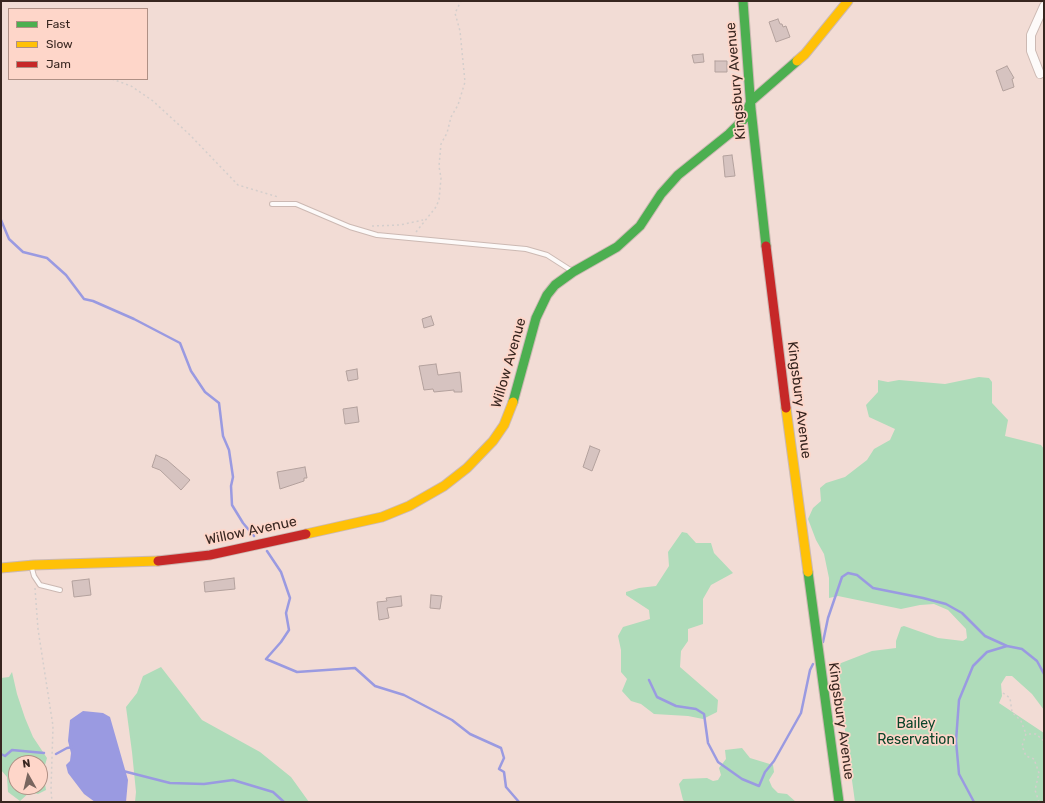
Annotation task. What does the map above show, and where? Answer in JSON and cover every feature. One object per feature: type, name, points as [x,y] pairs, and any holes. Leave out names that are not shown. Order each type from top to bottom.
[{"type":"street","name":"Kingsbury Avenue","points":[[743,1],[750,101],[771,294],[839,802]]},
{"type":"street","points":[[750,101],[805,54],[848,1]]},
{"type":"street","points":[[1040,74],[1031,51],[1031,35],[1044,6]]},
{"type":"street","name":"Willow Avenue","points":[[1,568],[31,565],[161,561],[210,555],[300,534],[362,523],[397,512],[426,498],[467,468],[493,441],[504,425],[514,398],[533,329],[542,304],[555,285],[573,272],[617,247],[640,226],[661,194],[678,175],[729,134],[744,119],[750,101]]},
{"type":"lane","points":[[272,204],[296,204],[350,227],[377,235],[526,249],[547,255],[573,272]]},
{"type":"lane","points":[[31,565],[34,576],[40,585],[60,590]]},
{"type":"path","points":[[412,239],[417,229],[436,207],[439,200],[441,144],[447,133],[451,116],[458,105],[465,82],[460,31],[456,13],[462,1]]},
{"type":"path","points":[[115,80],[131,86],[153,101],[190,135],[238,185],[266,192],[296,204]]},
{"type":"path","points":[[365,226],[400,225],[425,220]]},
{"type":"path","points":[[34,576],[38,629],[53,726],[51,783],[52,802]]},
{"type":"path","points":[[1003,693],[1010,698],[1012,712],[1021,721],[1026,734],[1022,746],[1026,756],[1034,759],[1039,773],[1035,790],[1039,802]]},
{"type":"path","points":[[1026,734],[1036,734],[1044,741]]},
{"type":"green space","name":"Bailey Reservation","points":[[979,377],[989,378],[992,382],[992,403],[1008,420],[1005,436],[1041,445],[1044,449],[1044,710],[1032,694],[1012,676],[1006,676],[1001,684],[1002,696],[999,703],[1044,733],[1044,802],[855,802],[836,665],[872,651],[896,648],[896,641],[901,627],[904,626],[938,638],[963,641],[967,638],[966,629],[948,610],[934,604],[901,609],[838,596],[829,598],[829,578],[824,554],[816,540],[808,519],[813,508],[821,501],[820,488],[826,483],[845,477],[867,460],[874,449],[890,440],[895,429],[869,417],[866,405],[878,392],[878,380],[888,382],[899,380],[945,384]]},
{"type":"green space","points":[[682,532],[687,533],[696,543],[711,543],[714,553],[733,573],[711,585],[703,599],[703,624],[688,629],[688,641],[681,651],[680,667],[718,700],[717,712],[703,719],[688,716],[654,714],[641,704],[631,701],[622,691],[627,679],[621,672],[621,650],[618,636],[623,627],[650,619],[649,610],[626,595],[626,592],[639,588],[656,586],[669,566],[668,552]]},
{"type":"green space","points":[[161,667],[202,720],[260,752],[291,777],[309,802],[135,802],[136,792],[126,707],[137,693],[143,676]]},
{"type":"green space","points":[[12,672],[25,718],[33,737],[45,755],[8,755],[8,792],[7,777],[1,770],[1,678],[9,677]]},
{"type":"green space","points":[[742,748],[750,758],[773,765],[774,772],[769,780],[772,787],[778,793],[787,794],[796,802],[685,802],[683,800],[679,784],[683,779],[707,778],[713,781],[718,780],[721,775],[719,768],[726,759],[725,750]]},
{"type":"green space","points":[[12,795],[27,795],[20,801]]},
{"type":"water","points":[[83,711],[103,713],[110,717],[128,780],[126,802],[95,802],[84,794],[68,773],[66,765],[70,761],[71,753],[68,741],[70,720]]},
{"type":"building","points":[[778,19],[783,27],[786,26],[790,37],[776,42],[769,22]]},
{"type":"building","points":[[703,54],[704,62],[694,63],[692,55]]},
{"type":"building","points":[[715,61],[727,61],[727,72],[715,72]]},
{"type":"building","points":[[1007,66],[1014,78],[1012,79],[1014,87],[1003,91],[996,71]]},
{"type":"building","points":[[732,155],[735,176],[725,177],[723,156]]},
{"type":"building","points":[[431,316],[434,325],[424,328],[422,319]]},
{"type":"building","points":[[436,364],[438,375],[460,372],[462,392],[454,392],[454,390],[434,392],[433,389],[424,390],[419,366]]},
{"type":"building","points":[[357,369],[358,379],[348,381],[346,371]]},
{"type":"building","points":[[357,407],[359,422],[345,424],[343,409]]},
{"type":"building","points":[[590,446],[600,450],[592,471],[583,467]]},
{"type":"building","points":[[156,455],[167,460],[190,480],[181,490],[160,470],[152,467]]},
{"type":"building","points":[[305,467],[307,478],[304,478],[304,481],[280,489],[277,472]]},
{"type":"building","points":[[234,578],[235,589],[205,592],[204,582]]},
{"type":"building","points":[[89,579],[91,595],[74,597],[72,581]]},
{"type":"building","points":[[431,595],[442,596],[440,609],[430,608]]},
{"type":"building","points":[[401,596],[402,606],[387,608],[389,618],[379,620],[377,602],[387,601],[386,598]]},
{"type":"waterway","points":[[1,220],[9,239],[23,252],[47,258],[66,275],[84,299],[93,301],[134,319],[180,343],[191,371],[205,392],[219,403],[223,436],[229,450],[233,477],[231,486],[232,505],[243,523],[254,536]]},
{"type":"waterway","points":[[267,551],[281,572],[290,598],[286,613],[289,630],[266,659],[297,672],[355,668],[375,686],[404,695],[452,720],[470,734],[501,748],[504,758],[499,769],[504,772],[506,787],[519,802]]},
{"type":"waterway","points":[[823,642],[828,618],[842,577],[848,573],[857,575],[873,588],[946,604],[962,613],[985,636],[1007,646]]},
{"type":"waterway","points":[[974,802],[959,774],[956,741],[959,700],[973,666],[987,652],[1007,646],[1022,649],[1037,661],[1044,674]]},
{"type":"waterway","points":[[649,680],[657,697],[676,706],[696,709],[704,714],[708,743],[718,762],[742,779],[759,786],[765,772],[774,761],[801,713],[810,670],[813,664]]},
{"type":"waterway","points":[[56,754],[67,748],[73,747]]},
{"type":"waterway","points":[[1,754],[5,756],[12,750],[44,753]]},
{"type":"waterway","points":[[123,771],[170,783],[204,784],[233,780],[273,792],[284,802]]},
{"type":"traffic: fast","points":[[743,1],[751,109],[766,246]]},
{"type":"traffic: fast","points":[[513,402],[536,318],[547,295],[555,285],[573,272],[617,247],[640,226],[661,194],[678,175],[729,134],[744,119],[751,101],[797,61]]},
{"type":"traffic: fast","points":[[808,572],[839,802]]},
{"type":"traffic: slow","points":[[797,61],[805,54],[848,1]]},
{"type":"traffic: slow","points":[[306,534],[382,517],[409,506],[444,486],[467,468],[493,441],[504,425],[513,402]]},
{"type":"traffic: slow","points":[[786,408],[808,572]]},
{"type":"traffic: slow","points":[[1,568],[34,565],[158,561]]},
{"type":"traffic: jam","points":[[766,246],[786,408]]},
{"type":"traffic: jam","points":[[158,561],[210,555],[306,534]]}]
